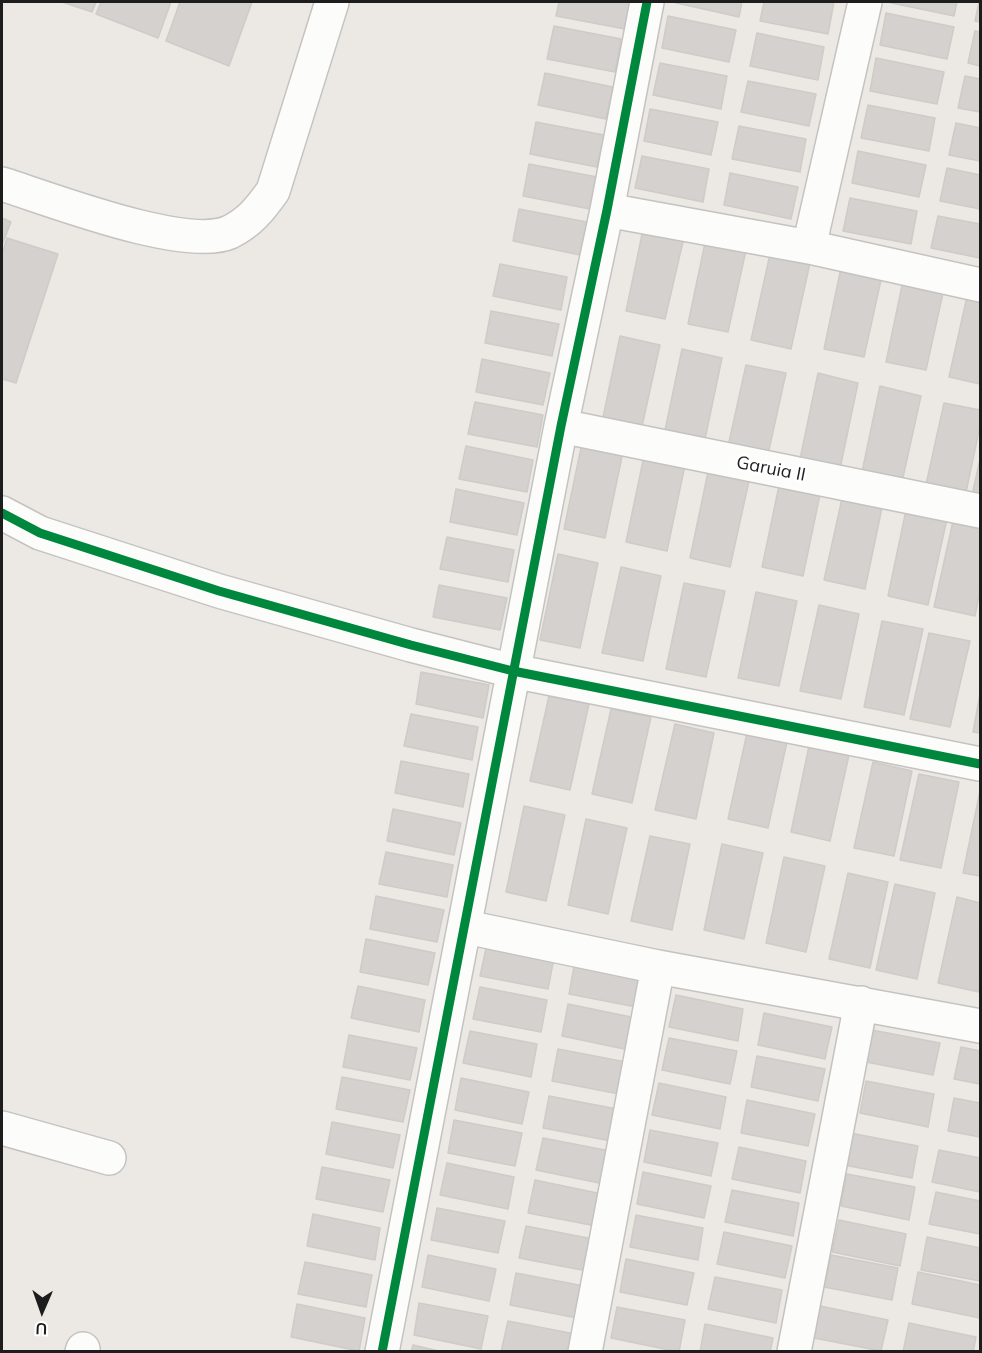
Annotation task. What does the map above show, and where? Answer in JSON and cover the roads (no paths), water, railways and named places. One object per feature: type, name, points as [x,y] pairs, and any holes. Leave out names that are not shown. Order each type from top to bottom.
[{"type":"street","points":[[2,184],[137,226],[195,237],[228,233],[255,217],[273,191],[332,2]]},
{"type":"street","points":[[382,1352],[466,927],[561,426],[608,210],[647,2]]},
{"type":"street","points":[[809,247],[865,2]]},
{"type":"street","points":[[608,210],[809,247],[981,285]]},
{"type":"street","name":"Garuia II","points":[[561,426],[981,511]]},
{"type":"street","points":[[2,513],[51,536],[219,591],[411,645],[513,671],[981,764]]},
{"type":"street","points":[[466,927],[658,967],[981,1026]]},
{"type":"street","points":[[585,1352],[658,967]]},
{"type":"street","points":[[794,1352],[861,1003]]},
{"type":"street","points":[[2,1128],[109,1158]]}]
